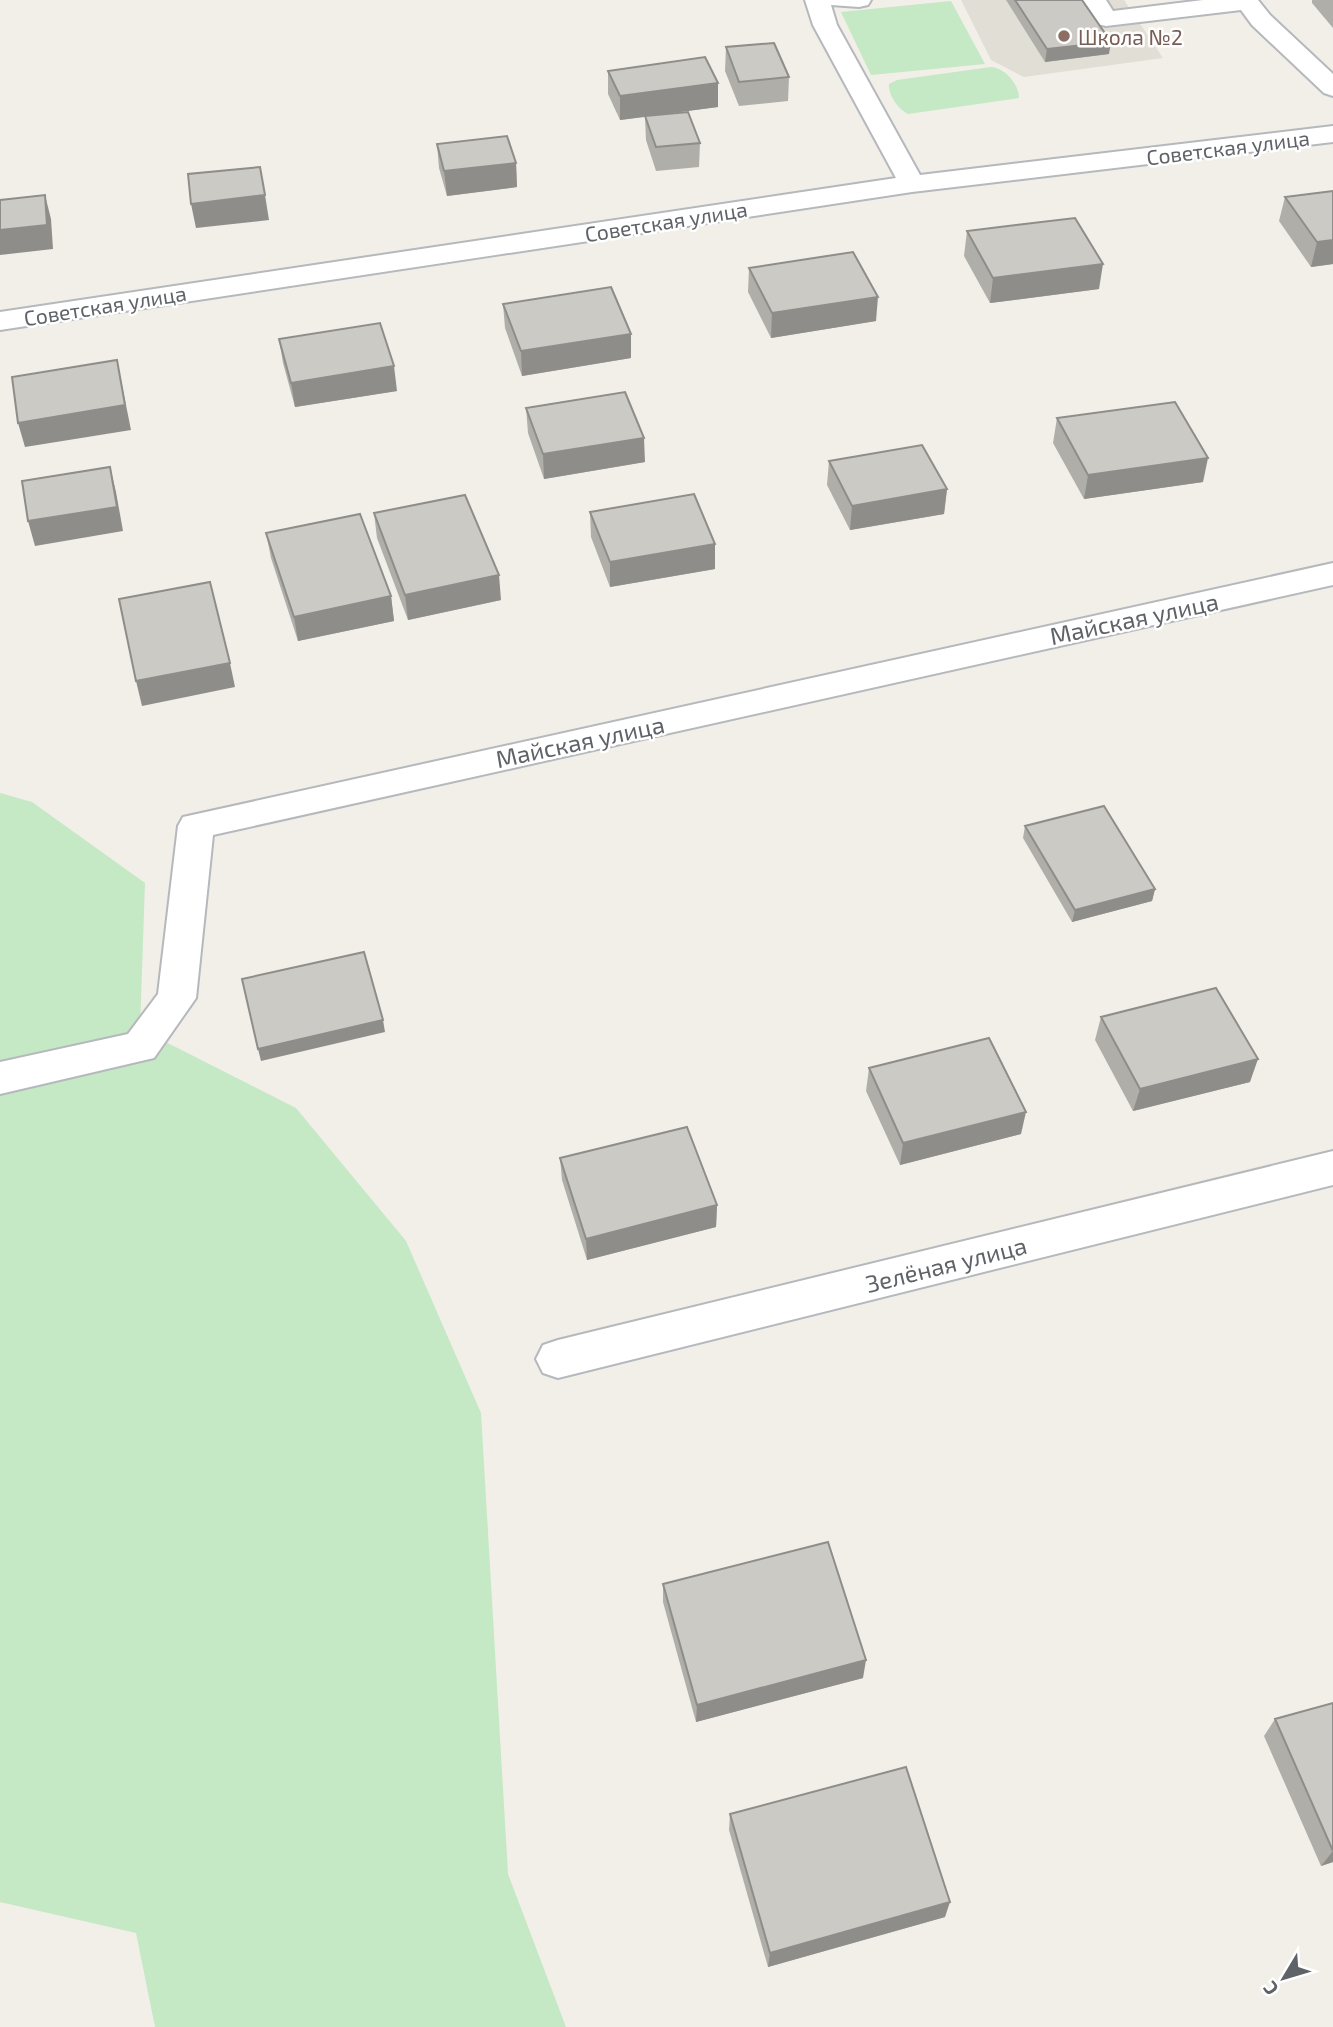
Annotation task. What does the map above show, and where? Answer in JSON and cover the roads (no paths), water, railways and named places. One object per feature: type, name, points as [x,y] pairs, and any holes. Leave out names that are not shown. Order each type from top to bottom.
[{"type":"street","points":[[817,0],[825,25],[912,184]]},
{"type":"street","points":[[839,0],[859,0]]},
{"type":"street","points":[[1094,0],[1106,19],[1247,1],[1261,20],[1333,88]]},
{"type":"street","name":"Советская улица","points":[[0,321],[912,184],[1333,134]]},
{"type":"street","name":"Майская улица","points":[[0,1078],[140,1046],[177,998],[196,826],[1333,574]]},
{"type":"street","name":"Зелёная улица","points":[[558,1359],[1333,1168]]},
{"type":"place","name":"Школа №2","points":[[1064,36]]}]
